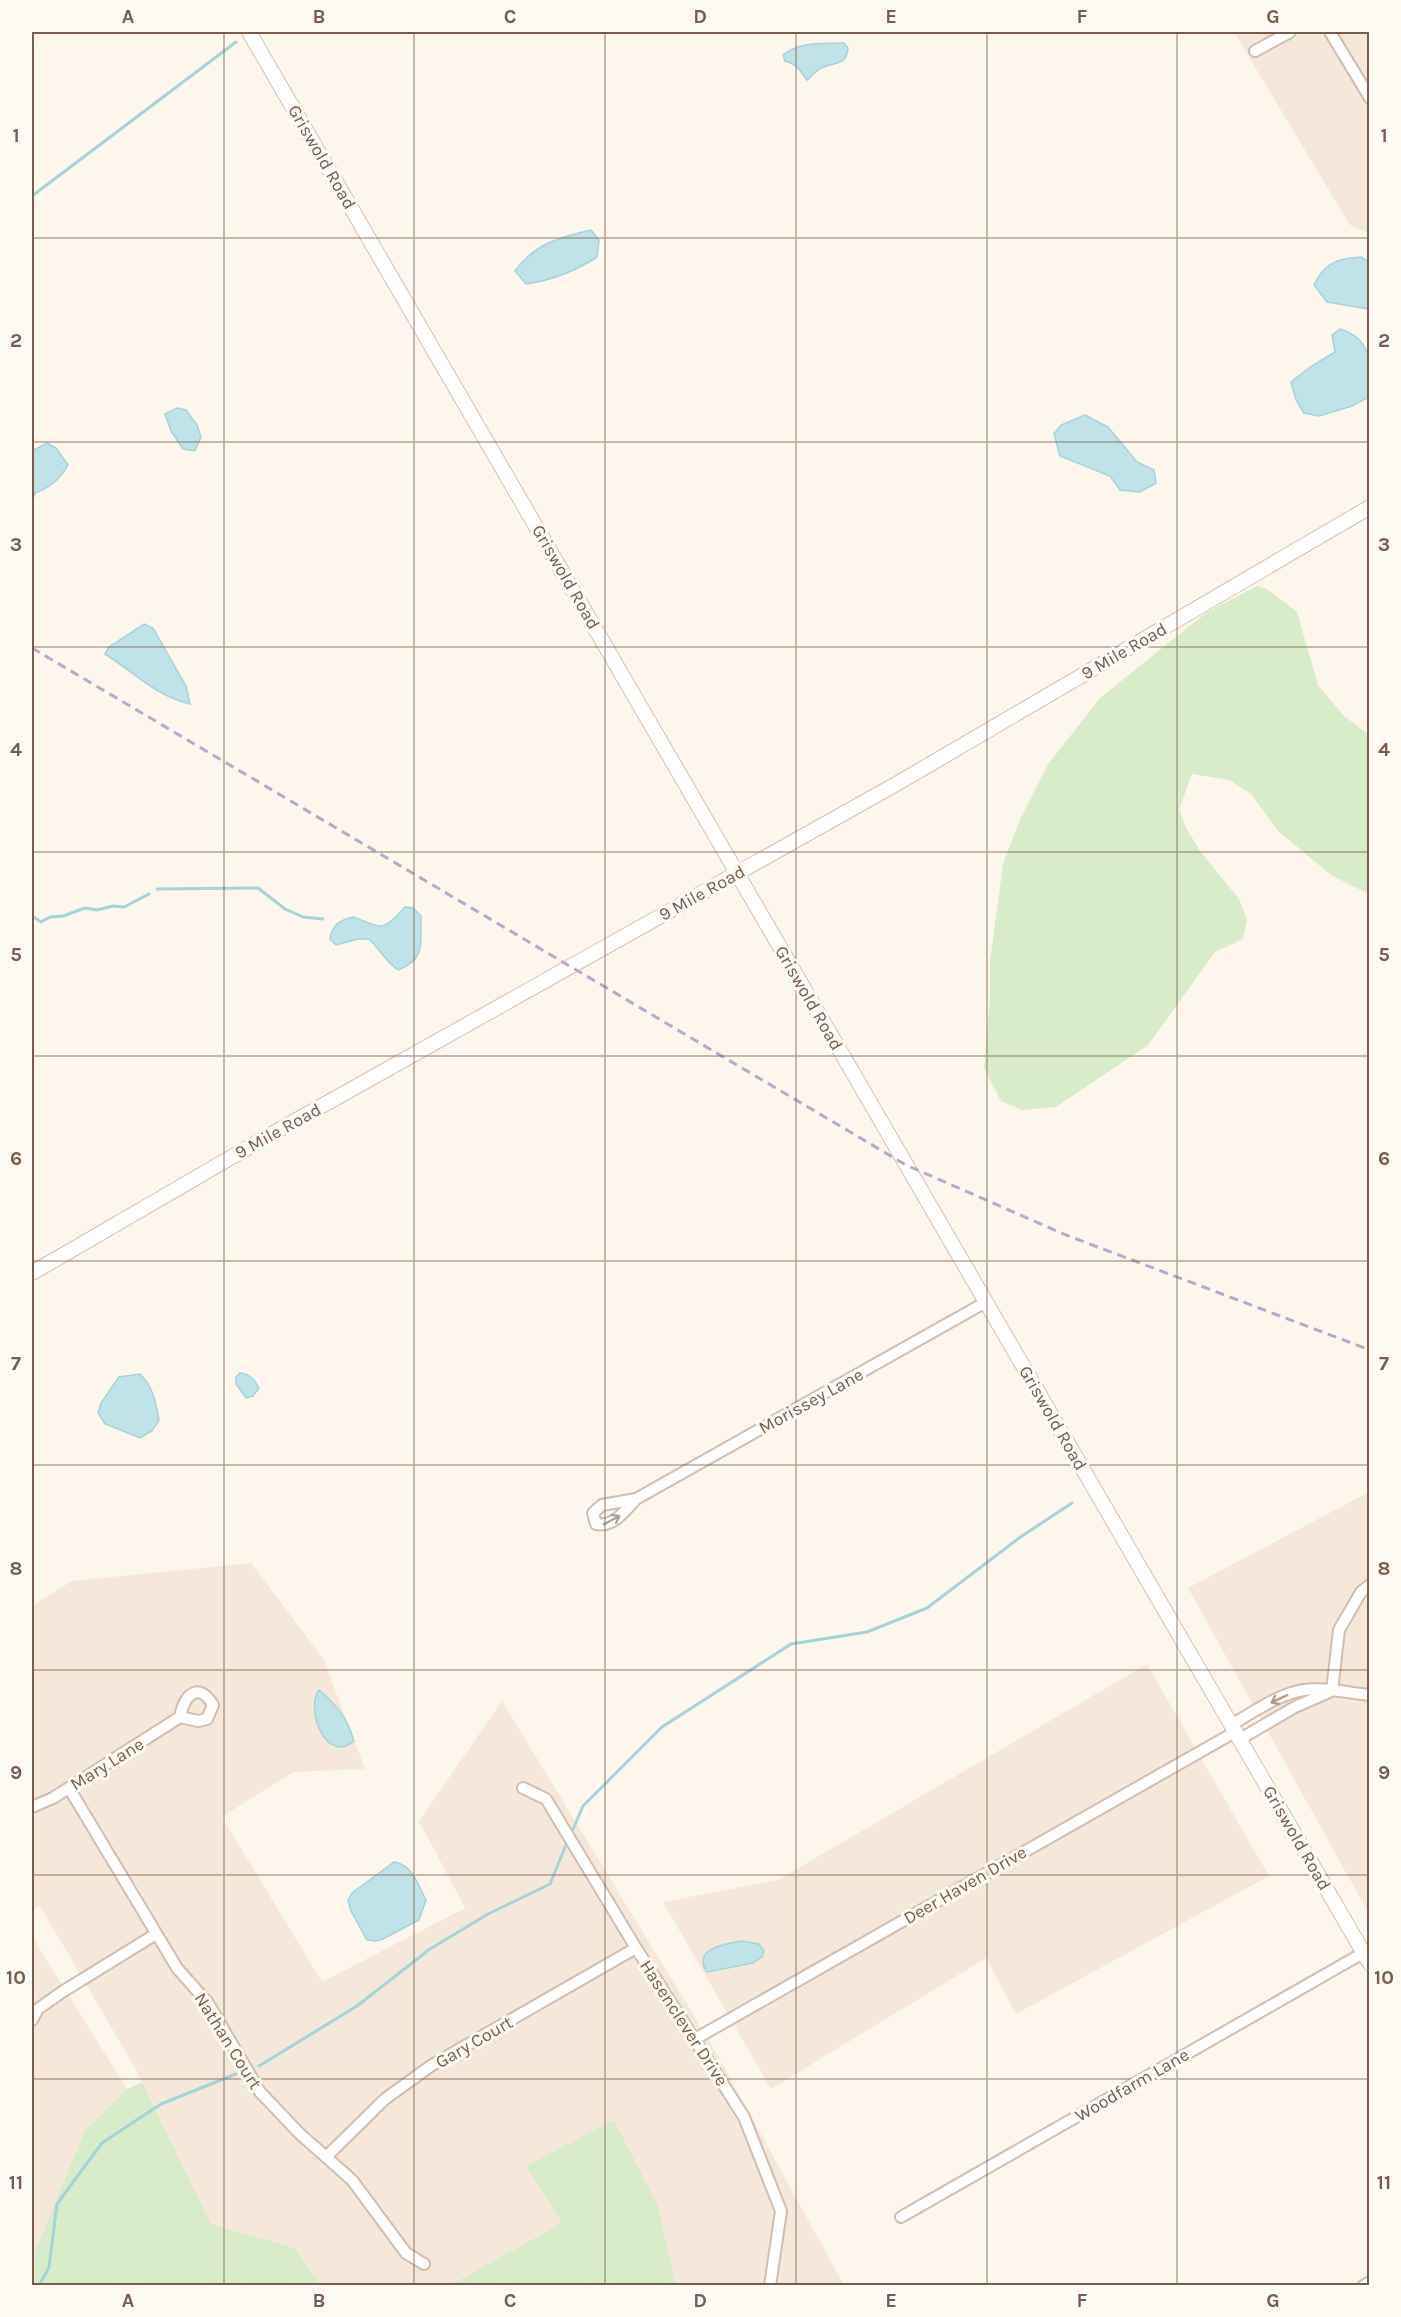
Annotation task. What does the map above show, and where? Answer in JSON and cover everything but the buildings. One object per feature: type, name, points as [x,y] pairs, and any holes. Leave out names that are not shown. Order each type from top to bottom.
[{"type":"street","name":"Griswold Road","points":[[249,32],[1367,1955]]},
{"type":"street","points":[[1256,51],[1290,32]]},
{"type":"street","points":[[1330,32],[1370,98]]},
{"type":"street","name":"9 Mile Road","points":[[32,1273],[261,1140],[898,783],[1370,507]]},
{"type":"street","name":"Morissey Lane","points":[[636,1499],[986,1302]]},
{"type":"street","points":[[1332,1691],[1339,1630],[1361,1592],[1370,1585]]},
{"type":"street","points":[[1236,1732],[1291,1693],[1312,1689],[1370,1695]]},
{"type":"street","points":[[1236,1732],[1332,1691]]},
{"type":"street","name":"Mary Lane","points":[[32,1807],[69,1788],[180,1717]]},
{"type":"street","name":"Deer Haven Drive","points":[[695,2039],[1236,1732]]},
{"type":"street","name":"Nathan Court","points":[[69,1788],[177,1968],[208,2003],[260,2092],[300,2134],[352,2180],[406,2253],[424,2264]]},
{"type":"street","name":"Hasenclever Drive","points":[[524,1788],[546,1799],[636,1948],[744,2117],[781,2211],[770,2286]]},
{"type":"street","points":[[32,2020],[38,2009],[46,2003],[156,1934]]},
{"type":"street","name":"Gary Court","points":[[327,2157],[385,2099],[432,2065],[636,1948]]},
{"type":"street","name":"Woodfarm Lane","points":[[900,2217],[1367,1955]]},
{"type":"street","points":[[1364,2286],[1370,2282]]},
{"type":"shaded area","points":[[1234,32],[1369,32],[1369,233],[1350,225]]},
{"type":"shaded area","points":[[1369,1492],[1369,1914],[1188,1588]]},
{"type":"shaded area","points":[[251,1563],[323,1658],[365,1769],[293,1772],[222,1817],[322,1982],[465,1908],[419,1821],[502,1701],[713,2047],[844,2285],[676,2285],[658,2206],[526,2166],[563,2223],[450,2285],[321,2285],[295,2248],[211,2224],[134,2066],[40,1906],[32,1910],[32,1606],[72,1581]]},
{"type":"shaded area","points":[[1147,1664],[1269,1876],[1016,2014],[986,1958],[771,2089],[663,1902],[778,1880]]},
{"type":"shaded area","points":[[33,1938],[127,2089],[85,2130],[32,2259],[32,1940]]},
{"type":"green space","points":[[1257,586],[1267,589],[1297,612],[1318,685],[1343,715],[1369,735],[1369,894],[1331,875],[1278,831],[1251,794],[1229,780],[1192,774],[1179,809],[1185,826],[1200,851],[1239,899],[1247,919],[1243,939],[1215,952],[1148,1045],[1056,1107],[1022,1110],[1001,1101],[984,1068],[990,998],[990,962],[1003,864],[1021,817],[1049,763],[1100,698],[1207,612]]},
{"type":"green space","points":[[142,2082],[211,2224],[295,2248],[321,2285],[32,2285],[32,2259],[85,2130],[127,2089]]},
{"type":"green space","points":[[614,2120],[658,2206],[676,2285],[450,2285],[562,2223],[526,2166]]},
{"type":"water","points":[[844,43],[848,48],[845,59],[823,67],[807,80],[796,66],[785,61],[783,55],[804,45]]},
{"type":"water","points":[[591,230],[599,240],[597,257],[580,267],[554,278],[526,284],[515,271],[531,254],[548,243]]},
{"type":"water","points":[[1361,257],[1369,262],[1369,309],[1327,302],[1314,285],[1322,271],[1339,260]]},
{"type":"water","points":[[1340,329],[1351,334],[1365,347],[1370,375],[1369,397],[1352,406],[1319,416],[1304,413],[1296,400],[1291,382],[1335,352],[1332,335]]},
{"type":"water","points":[[177,408],[186,410],[197,425],[201,437],[195,451],[183,449],[171,431],[165,414]]},
{"type":"water","points":[[1085,415],[1108,427],[1137,462],[1154,470],[1156,483],[1140,492],[1120,490],[1110,476],[1060,456],[1054,434],[1061,425]]},
{"type":"water","points":[[47,443],[56,448],[68,465],[53,483],[32,494],[32,451]]},
{"type":"water","points":[[144,624],[153,628],[186,686],[190,704],[155,689],[105,654],[109,647]]},
{"type":"water","points":[[405,907],[413,908],[421,916],[421,942],[414,961],[398,970],[369,939],[358,939],[336,945],[330,939],[337,924],[344,920],[353,917],[376,925],[386,925]]},
{"type":"water","points":[[240,1373],[246,1374],[259,1388],[253,1396],[246,1398],[236,1384],[236,1377]]},
{"type":"water","points":[[140,1374],[151,1389],[159,1420],[152,1431],[140,1438],[105,1424],[98,1413],[101,1403],[119,1377]]},
{"type":"water","points":[[319,1690],[341,1713],[354,1741],[344,1746],[335,1746],[321,1732],[315,1709],[315,1699]]},
{"type":"water","points":[[394,1862],[410,1871],[426,1900],[419,1920],[383,1939],[367,1940],[351,1911],[348,1900],[352,1893]]},
{"type":"water","points":[[742,1941],[759,1944],[764,1951],[762,1957],[753,1963],[707,1972],[703,1964],[707,1953],[728,1943]]},
{"type":"waterway","points":[[32,196],[236,42]]},
{"type":"waterway","points":[[32,491],[34,495],[32,498]]},
{"type":"waterway","points":[[157,889],[258,888],[285,909],[303,917],[323,919]]},
{"type":"waterway","points":[[32,916],[41,922],[50,917],[63,916],[85,908],[97,910],[113,906],[124,907],[149,894]]},
{"type":"waterway","points":[[571,1834],[583,1806],[662,1727],[791,1644],[867,1632],[927,1608],[1019,1538],[1072,1503]]},
{"type":"waterway","points":[[259,2066],[357,2006],[430,1949],[488,1914],[550,1884],[568,1840]]},
{"type":"waterway","points":[[39,2286],[49,2267],[57,2204],[102,2143],[161,2104],[236,2074]]},
{"type":"railway","points":[[32,648],[906,1165],[1066,1235],[1370,1350]]}]
